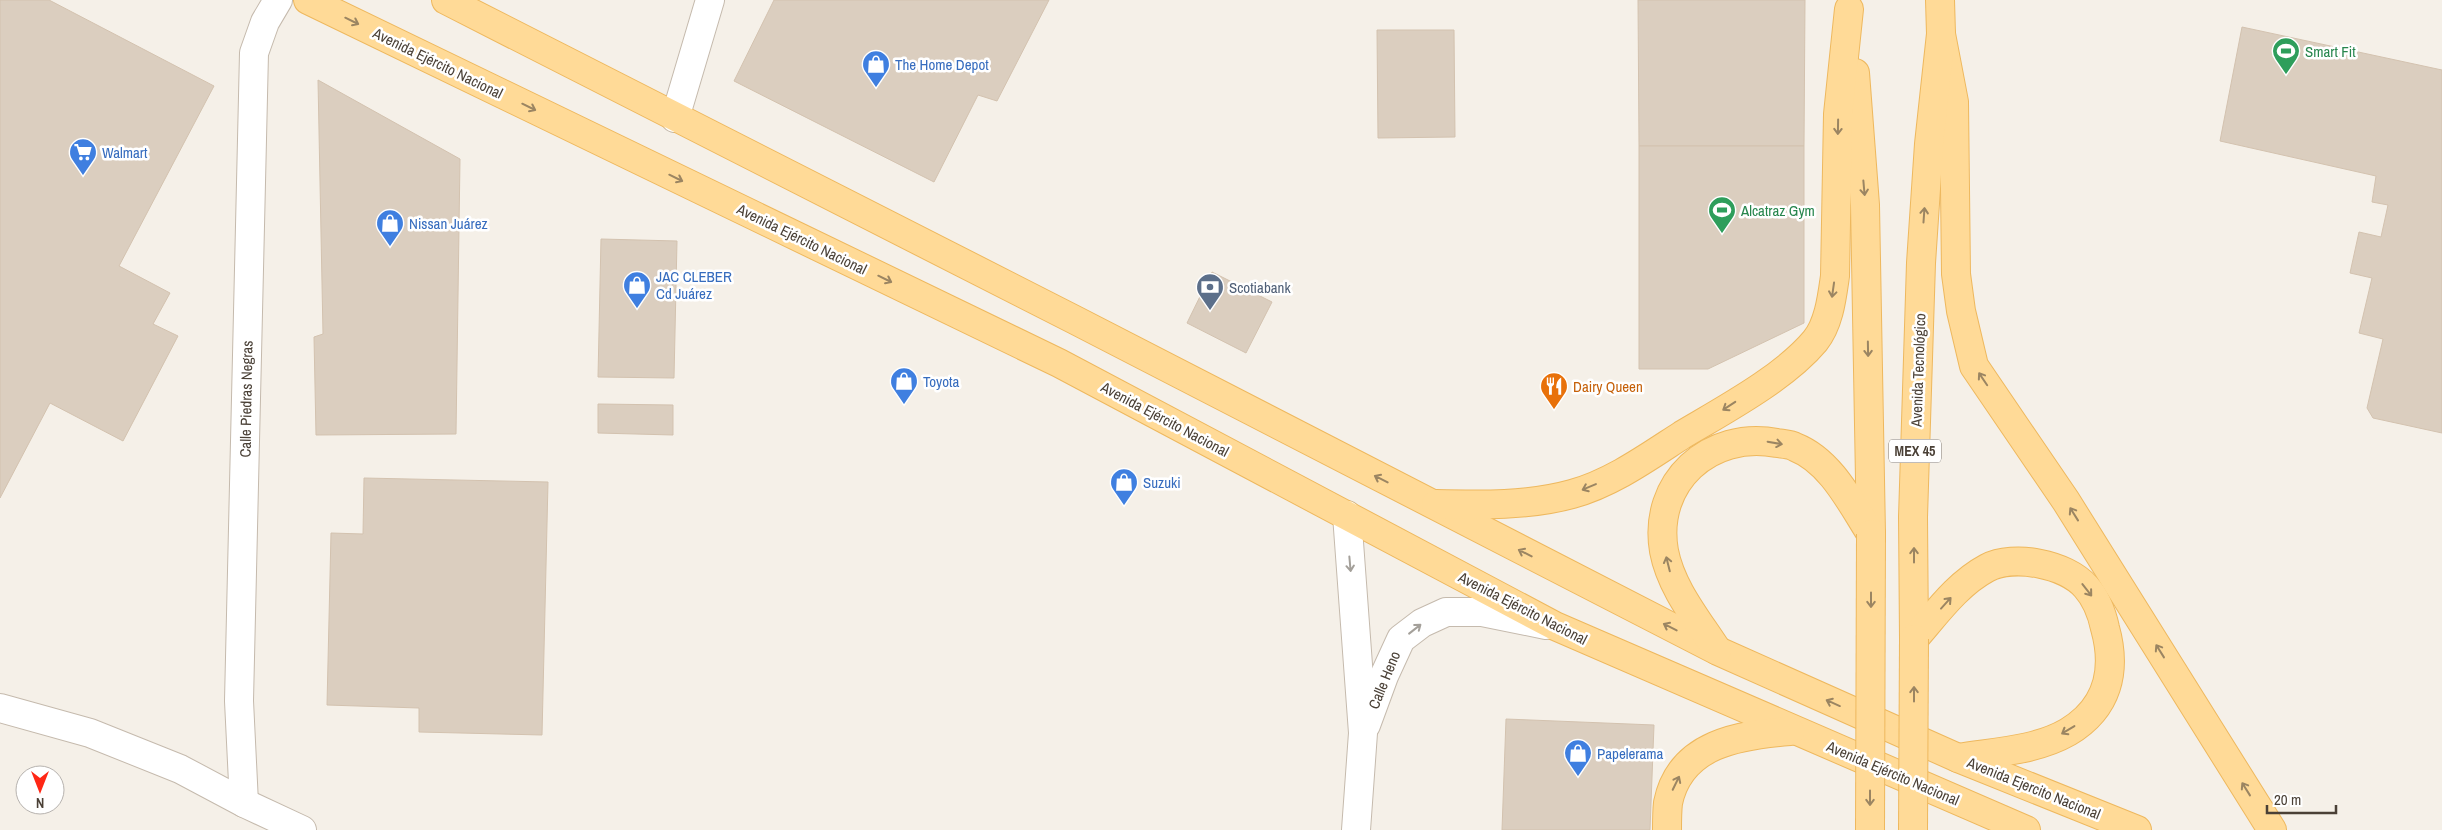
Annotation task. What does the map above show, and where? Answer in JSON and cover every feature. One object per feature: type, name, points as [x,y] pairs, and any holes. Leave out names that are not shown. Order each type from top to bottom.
[{"type":"main road","name":"Avenida Ejército Nacional","points":[[308,0],[1059,363],[1555,626],[2026,830]]},
{"type":"main road","points":[[446,0],[1075,320],[1718,652],[1958,758],[2020,749],[2048,741],[2068,731],[2091,714],[2106,690],[2111,674],[2109,642],[2102,614],[2086,587],[2070,576],[2049,566],[2034,563],[2004,563],[1988,568],[1965,584],[1914,639]]},
{"type":"main road","name":"Avenida Tecnológico","points":[[1913,830],[1913,517],[1921,263],[1929,144],[1941,34],[1940,0]]},
{"type":"main road","points":[[1427,503],[1479,505],[1537,500],[1573,494],[1618,474],[1728,407],[1800,356],[1816,339],[1832,299],[1835,276],[1838,114],[1849,5]]},
{"type":"main road","name":"MEX 45","points":[[1849,5],[1865,205],[1871,534],[1870,830]]},
{"type":"main road","points":[[1941,34],[1954,102],[1956,274],[1961,311],[1974,366],[2066,501],[2272,830]]},
{"type":"main road","points":[[1718,652],[1685,602],[1670,572],[1664,549],[1663,526],[1670,494],[1686,468],[1702,456],[1718,448],[1748,441],[1768,441],[1795,446],[1818,461],[1837,481],[1871,534]]},
{"type":"main road","points":[[1666,830],[1668,803],[1674,788],[1691,761],[1727,740],[1753,734],[1794,731]]},
{"type":"main road","name":"Avenida Ejercito Nacional","points":[[1958,758],[2138,830]]},
{"type":"street","name":"Calle Piedras Negras","points":[[244,803],[239,701],[254,53],[265,22],[278,0]]},
{"type":"street","points":[[675,118],[710,0]]},
{"type":"street","name":"Calle Heno","points":[[1347,515],[1363,733],[1356,830]]},
{"type":"street","name":"Calle Heno","points":[[1363,733],[1384,676],[1401,639],[1422,623],[1446,612],[1482,612],[1555,626]]},
{"type":"street","points":[[0,708],[90,733],[180,769],[244,803],[302,830]]},
{"type":"building","name":"Walmart","points":[[0,0],[49,0],[214,86],[119,266],[170,293],[153,324],[178,336],[123,441],[50,403],[0,498]]},
{"type":"building","name":"The Home Depot","points":[[774,0],[1049,0],[997,101],[978,95],[934,182],[734,81]]},
{"type":"building","points":[[1638,0],[1805,0],[1804,146],[1639,146]]},
{"type":"building","points":[[2242,27],[2442,70],[2442,433],[2373,418],[2367,408],[2383,339],[2359,333],[2372,278],[2350,273],[2359,232],[2381,237],[2388,205],[2372,202],[2376,176],[2220,141]]},
{"type":"building","points":[[1377,30],[1454,30],[1455,137],[1378,138]]},
{"type":"building","name":"Nissan Juárez","points":[[318,80],[460,159],[456,434],[316,435],[314,337],[323,334]]},
{"type":"building","name":"Alcatraz Gym","points":[[1639,146],[1804,146],[1804,323],[1708,369],[1639,369]]},
{"type":"building","name":"JAC CLEBER Cd Juárez","points":[[601,239],[677,241],[674,378],[598,377]]},
{"type":"building","points":[[1212,272],[1272,302],[1246,353],[1187,323]]},
{"type":"building","points":[[598,404],[673,405],[673,435],[598,433]]},
{"type":"building","points":[[364,478],[548,482],[542,735],[419,732],[419,708],[327,705],[331,533],[363,534]]},
{"type":"building","name":"Papelerama","points":[[1506,719],[1654,725],[1650,830],[1502,830]]},
{"type":"place","name":"Smart Fit","points":[[2286,75]]},
{"type":"place","name":"The Home Depot","points":[[876,88]]},
{"type":"place","name":"Walmart","points":[[83,176]]},
{"type":"place","name":"Alcatraz Gym","points":[[1722,234]]},
{"type":"place","name":"Nissan Juárez","points":[[390,247]]},
{"type":"place","name":"JAC CLEBER Cd Juárez","points":[[637,309]]},
{"type":"place","name":"Scotiabank","points":[[1210,311]]},
{"type":"place","name":"Toyota","points":[[904,405]]},
{"type":"place","name":"Dairy Queen","points":[[1554,410]]},
{"type":"place","name":"Suzuki","points":[[1124,506]]},
{"type":"place","name":"Papelerama","points":[[1578,777]]}]
